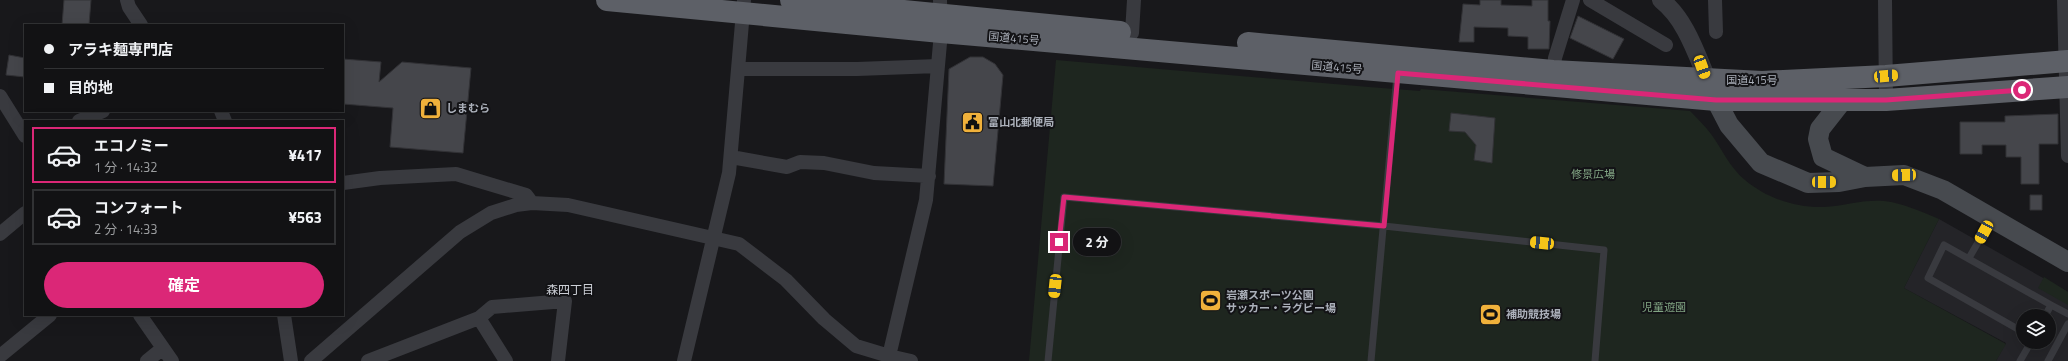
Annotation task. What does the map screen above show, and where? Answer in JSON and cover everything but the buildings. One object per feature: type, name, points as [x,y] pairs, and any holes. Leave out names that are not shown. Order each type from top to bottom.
[{"type":"highway","name":"国道415号","points":[[607,0],[941,15],[1398,73],[1762,82],[1886,76],[2066,61]]},
{"type":"highway","name":"国道415号","points":[[791,0],[1132,33],[1553,78],[1716,100],[1886,100],[2067,87]]},
{"type":"main road","points":[[1716,100],[1729,125],[1761,163],[1808,182],[1839,182],[1865,177],[1904,175],[1943,190],[2068,262]]},
{"type":"main road","points":[[1842,101],[1820,129],[1818,138],[1823,157],[1865,177]]},
{"type":"street","points":[[127,0],[140,24]]},
{"type":"street","points":[[1132,33],[1134,0]]},
{"type":"street","points":[[1553,78],[1555,58],[1574,0]]},
{"type":"street","points":[[1590,0],[1666,45]]},
{"type":"street","points":[[1661,0],[1672,9],[1698,54],[1716,100]]},
{"type":"street","points":[[1715,0],[1716,32]]},
{"type":"street","points":[[1885,0],[1886,100]]},
{"type":"street","points":[[2064,0],[2068,156]]},
{"type":"street","points":[[684,361],[714,238],[731,157],[743,7]]},
{"type":"street","points":[[888,359],[926,200],[941,15]]},
{"type":"street","points":[[739,69],[857,69],[938,66]]},
{"type":"street","points":[[0,96],[24,134]]},
{"type":"street","points":[[81,120],[101,112]]},
{"type":"street","points":[[731,157],[787,167],[800,162],[824,163],[874,173],[929,176]]},
{"type":"street","points":[[344,183],[380,178],[456,174],[526,195],[532,203]]},
{"type":"street","points":[[314,360],[460,232],[491,213],[516,204],[532,203],[568,205],[739,244],[786,280],[824,319],[856,346],[888,359],[911,361]]},
{"type":"street","points":[[0,234],[24,215]]},
{"type":"street","points":[[368,361],[479,318],[492,307],[565,301],[558,361]]},
{"type":"street","points":[[0,356],[49,316]]},
{"type":"street","points":[[141,316],[172,361]]},
{"type":"street","points":[[284,316],[291,361]]},
{"type":"street","points":[[479,318],[506,361]]},
{"type":"street","points":[[147,361],[163,348]]},
{"type":"lane","points":[[1371,361],[1398,73]]},
{"type":"lane","points":[[1048,361],[1064,197],[1384,226],[1604,250],[1595,361]]},
{"type":"lane","points":[[1969,258],[1992,218]]},
{"type":"lane","points":[[2016,328],[1928,278],[1944,245],[2068,314]]},
{"type":"lane","points":[[2049,309],[2051,305]]},
{"type":"lane","points":[[2048,361],[2068,324]]},
{"type":"lane","points":[[2020,361],[2027,349]]},
{"type":"shaded area","points":[[1939,219],[2068,292],[2068,361],[1996,361],[2006,343],[1904,288]]},
{"type":"green space","points":[[1056,60],[1369,87],[1420,91],[1421,89],[1690,111],[1704,125],[1740,175],[1753,186],[1772,197],[1792,204],[1813,207],[1869,201],[1884,201],[1905,206],[1939,219],[1904,288],[2006,344],[1996,361],[1029,361]]},
{"type":"green space","points":[[2044,277],[2068,292],[2068,305],[2038,288]]},
{"type":"place","name":"しまむら","points":[[430,108]]},
{"type":"place","name":"富山北郵便局","points":[[973,122]]},
{"type":"place","name":"岩瀬スポーツ公園 サッカー・ラグビー場","points":[[1210,301]]},
{"type":"place","name":"補助競技場","points":[[1490,314]]},
{"type":"district","name":"森四丁目","points":[[570,289]]},
{"type":"route","points":[[1059,242],[1064,197],[1384,226],[1398,73],[1716,100],[1886,100],[2022,90]]},
{"type":"park label","name":"修景広場","points":[[1593,174]]},
{"type":"park label","name":"児童遊園","points":[[1664,307]]}]
